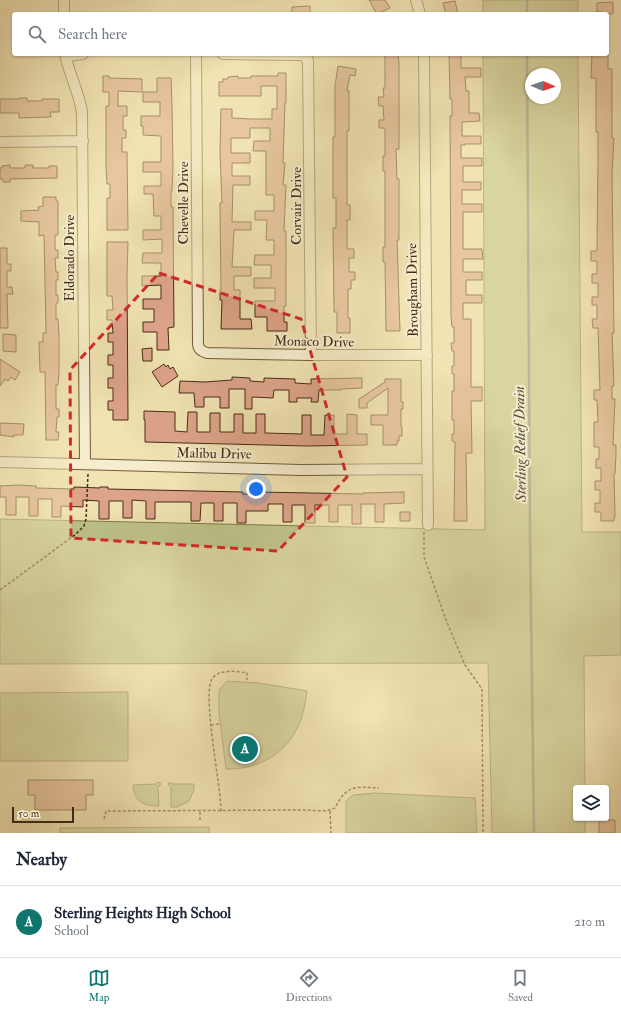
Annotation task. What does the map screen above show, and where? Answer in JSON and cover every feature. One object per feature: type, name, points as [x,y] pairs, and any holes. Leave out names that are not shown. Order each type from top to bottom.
[{"type":"street","points":[[64,0],[64,12]]},
{"type":"street","points":[[416,0],[419,12]]},
{"type":"street","name":"Eldorado Drive","points":[[66,56],[69,69],[81,102],[83,141],[86,467]]},
{"type":"street","name":"Chevelle Drive","points":[[196,56],[198,347],[201,350]]},
{"type":"street","name":"Corvair Drive","points":[[304,56],[306,57],[309,63],[311,356]]},
{"type":"street","name":"Brougham Drive","points":[[424,56],[428,525]]},
{"type":"street","points":[[0,142],[83,141]]},
{"type":"street","name":"Monaco Drive","points":[[201,350],[207,353],[311,356],[427,355]]},
{"type":"street","name":"Malibu Drive","points":[[0,462],[86,467],[302,470],[427,469]]},
{"type":"path","points":[[0,590],[76,534],[84,526],[86,519],[86,467]]},
{"type":"path","points":[[428,525],[424,527],[424,557],[462,659],[482,689],[483,833]]},
{"type":"path","points":[[221,810],[209,693],[210,683],[215,675],[225,672],[245,672],[247,674],[247,680]]},
{"type":"path","points":[[212,725],[219,724]]},
{"type":"path","points":[[104,819],[106,811],[200,812],[221,810],[330,810],[334,808],[350,790],[360,787],[380,788]]},
{"type":"path","points":[[330,810],[331,833]]},
{"type":"path","points":[[200,812],[200,821]]},
{"type":"highlighted area","points":[[159,273],[301,319],[347,477],[278,551],[71,538],[70,370]]},
{"type":"green space","points":[[483,0],[578,0],[578,12],[483,12]]},
{"type":"green space","points":[[483,56],[578,56],[582,532],[621,532],[621,655],[584,656],[585,785],[573,785],[573,821],[585,821],[585,833],[492,833],[488,663],[0,664],[0,519],[485,530]]},
{"type":"green space","points":[[227,681],[259,683],[307,691],[301,720],[294,735],[279,752],[260,763],[249,767],[226,769],[219,713],[219,690]]},
{"type":"green space","points":[[128,692],[128,761],[0,761],[0,693]]},
{"type":"green space","points":[[159,782],[161,784],[158,787],[159,806],[144,804],[135,795],[133,785],[156,784]]},
{"type":"green space","points":[[170,782],[173,784],[194,784],[194,790],[189,801],[177,807],[171,807],[171,787],[168,784]]},
{"type":"green space","points":[[375,793],[475,798],[477,833],[346,833],[346,801],[353,795]]},
{"type":"green space","points":[[209,827],[209,833],[60,833],[60,828]]},
{"type":"building","points":[[369,0],[385,0],[390,8],[381,12],[376,12]]},
{"type":"building","points":[[455,1],[458,12],[445,12],[443,3]]},
{"type":"building","points":[[613,2],[613,14],[609,14],[609,12],[597,12],[597,3]]},
{"type":"building","points":[[310,6],[310,12],[292,12],[292,7]]},
{"type":"building","points":[[385,56],[398,56],[399,149],[396,149],[397,179],[399,179],[399,240],[397,240],[400,331],[386,331],[385,262],[383,262],[383,247],[385,247],[385,171],[383,171],[383,156],[385,156],[385,128],[379,128],[379,120],[384,120],[383,106],[379,106],[378,97],[384,97],[383,88],[385,88]]},
{"type":"building","points":[[449,56],[461,56],[461,68],[481,68],[481,77],[465,77],[466,91],[469,91],[469,113],[479,113],[480,121],[462,122],[462,136],[481,136],[481,144],[461,145],[461,158],[482,158],[482,166],[463,166],[463,182],[481,182],[481,190],[462,190],[462,204],[482,204],[482,212],[463,212],[463,249],[482,249],[483,259],[463,259],[463,272],[482,272],[482,280],[466,280],[466,295],[482,295],[482,303],[463,303],[463,319],[471,319],[471,387],[482,387],[482,401],[471,401],[472,453],[466,453],[467,521],[454,521],[455,442],[452,441],[452,434],[454,434],[454,420],[452,420],[452,391],[454,391],[454,374],[452,374],[452,366],[454,366],[454,351],[452,351],[451,343],[454,343],[454,327],[452,327],[451,315],[450,116],[452,116],[452,99],[450,99]]},
{"type":"building","points":[[592,56],[608,56],[608,69],[612,69],[612,138],[614,138],[612,174],[614,333],[612,333],[614,386],[612,386],[612,399],[615,399],[613,445],[616,445],[616,454],[614,474],[614,521],[601,521],[601,512],[595,512],[595,503],[600,503],[600,490],[595,490],[595,481],[601,481],[601,468],[596,468],[596,459],[599,459],[599,447],[594,447],[594,422],[598,422],[597,400],[594,400],[594,390],[600,390],[598,328],[593,328],[592,319],[597,319],[597,305],[592,305],[592,297],[598,297],[598,283],[592,283],[592,274],[597,274],[597,261],[591,261],[591,251],[597,251],[598,132],[596,132],[596,78],[591,78]]},
{"type":"building","points":[[338,66],[356,69],[355,76],[350,75],[347,91],[349,91],[349,131],[347,131],[347,205],[350,205],[350,220],[347,220],[347,249],[354,249],[354,258],[349,258],[349,272],[355,272],[355,280],[351,280],[351,289],[348,289],[348,318],[350,318],[350,333],[337,333],[337,312],[334,312],[333,228],[336,228],[336,198],[333,198],[333,137],[335,137],[335,86]]},
{"type":"building","points":[[278,73],[286,73],[283,163],[285,163],[283,185],[286,185],[284,231],[286,231],[286,306],[284,306],[284,322],[287,322],[287,331],[267,331],[267,317],[255,317],[255,301],[275,301],[275,288],[254,288],[254,278],[271,278],[271,265],[254,265],[255,255],[274,255],[274,240],[266,240],[267,220],[255,220],[255,211],[274,211],[274,195],[266,195],[266,151],[253,151],[254,141],[270,141],[270,128],[250,128],[250,138],[231,138],[231,153],[250,153],[250,163],[232,163],[232,176],[250,176],[250,185],[233,185],[232,222],[251,222],[251,230],[234,230],[232,267],[251,267],[251,276],[234,276],[234,290],[240,290],[240,319],[251,319],[252,329],[221,329],[221,109],[232,109],[232,118],[272,119],[272,109],[277,109],[277,86],[261,86],[261,96],[219,96],[219,82],[223,82],[223,79],[228,79],[228,77],[238,76],[238,78],[251,78],[251,76],[278,76]]},
{"type":"building","points":[[103,76],[109,76],[109,78],[142,79],[142,92],[118,91],[118,106],[127,106],[127,116],[123,116],[123,130],[126,130],[126,138],[122,138],[122,152],[127,152],[128,230],[107,230],[107,198],[110,198],[110,184],[107,184],[106,166],[106,106],[109,106],[109,92],[103,92]]},
{"type":"building","points":[[157,78],[171,78],[173,168],[171,207],[173,207],[174,327],[168,328],[169,350],[157,350],[157,332],[143,332],[143,322],[154,322],[154,309],[143,309],[143,299],[161,299],[161,285],[142,286],[142,276],[161,276],[161,263],[142,263],[143,253],[162,253],[162,239],[143,240],[143,230],[161,230],[161,216],[154,216],[153,194],[144,194],[144,186],[161,186],[161,172],[143,172],[143,162],[161,162],[161,136],[143,135],[143,126],[141,126],[141,116],[160,116],[160,102],[143,102],[143,92],[157,92]]},
{"type":"building","points":[[27,98],[27,101],[59,99],[59,112],[50,112],[51,117],[19,118],[19,113],[0,113],[0,99]]},
{"type":"building","points":[[10,165],[10,168],[25,168],[25,165],[33,165],[33,168],[49,168],[49,166],[57,166],[57,178],[10,179],[10,182],[3,182],[3,179],[0,179],[0,168],[2,168],[2,166]]},
{"type":"building","points":[[43,197],[56,197],[56,201],[58,201],[58,235],[55,235],[55,250],[58,250],[58,258],[55,258],[56,272],[58,272],[58,280],[56,280],[56,295],[58,295],[58,303],[56,303],[56,319],[58,319],[59,336],[59,372],[58,385],[56,385],[56,409],[59,409],[59,417],[57,417],[56,432],[59,432],[58,440],[46,440],[45,372],[40,372],[39,342],[43,342],[43,333],[46,333],[44,235],[39,236],[39,222],[21,221],[21,211],[39,210],[38,207],[43,206]]},
{"type":"building","points":[[107,242],[128,242],[128,420],[113,420],[113,410],[108,410],[108,401],[113,401],[113,388],[108,388],[108,378],[113,378],[113,365],[108,365],[108,355],[113,355],[113,342],[108,342],[108,333],[113,333],[112,320],[107,320],[107,310],[113,310],[112,296],[107,296]]},
{"type":"building","points":[[0,248],[7,248],[7,264],[11,264],[11,271],[7,271],[7,287],[12,287],[13,294],[7,294],[8,328],[0,328]]},
{"type":"building","points":[[3,334],[16,335],[16,352],[3,351]]},
{"type":"building","points":[[152,348],[152,361],[143,361],[142,349]]},
{"type":"building","points":[[0,359],[20,372],[15,380],[11,377],[8,381],[5,379],[0,386]]},
{"type":"building","points":[[164,364],[166,367],[168,365],[170,369],[173,367],[178,376],[162,387],[152,372]]},
{"type":"building","points":[[232,377],[250,378],[250,381],[264,382],[264,378],[295,379],[295,383],[311,384],[311,379],[362,378],[362,388],[319,390],[318,402],[311,402],[312,398],[297,398],[297,402],[289,402],[289,390],[274,390],[273,398],[252,397],[252,409],[245,409],[245,389],[229,389],[229,408],[220,408],[220,397],[204,397],[204,407],[195,407],[194,393],[179,393],[180,381],[205,382],[232,380]]},
{"type":"building","points":[[385,379],[401,379],[401,402],[403,402],[403,409],[401,409],[402,436],[399,436],[397,445],[383,445],[383,425],[371,425],[371,415],[388,415],[388,388],[367,403],[367,408],[359,408],[359,399],[385,382]]},
{"type":"building","points":[[144,411],[175,412],[175,431],[187,432],[188,412],[197,412],[197,432],[210,432],[210,413],[220,413],[220,432],[234,432],[234,414],[243,414],[243,433],[256,433],[256,414],[265,414],[265,433],[302,434],[302,415],[311,415],[311,435],[324,435],[325,415],[334,415],[334,434],[347,434],[347,414],[357,415],[357,434],[367,434],[367,445],[307,446],[145,442]]},
{"type":"building","points":[[0,423],[24,424],[23,435],[14,435],[14,437],[0,435]]},
{"type":"building","points":[[0,486],[36,486],[36,488],[74,489],[74,487],[108,487],[108,489],[243,492],[243,494],[259,494],[259,492],[363,494],[404,492],[404,503],[384,504],[384,522],[375,522],[375,504],[361,504],[361,524],[352,524],[352,505],[338,505],[338,522],[329,522],[329,505],[315,505],[315,523],[305,523],[305,505],[292,505],[292,522],[283,522],[283,504],[268,504],[268,511],[246,511],[246,523],[237,523],[237,503],[223,503],[223,521],[214,521],[214,503],[201,503],[200,521],[191,521],[191,502],[155,502],[155,519],[146,519],[146,501],[132,500],[132,518],[123,518],[123,501],[109,501],[109,519],[99,519],[99,501],[83,500],[83,507],[61,506],[61,517],[52,517],[52,499],[38,499],[38,516],[29,516],[29,497],[16,497],[16,515],[6,515],[6,497],[0,497]]},
{"type":"building","points":[[400,512],[410,512],[410,521],[400,521]]},
{"type":"building","points":[[28,780],[93,780],[93,795],[86,795],[86,810],[35,810],[35,795],[28,795]]},
{"type":"building","points":[[615,820],[615,833],[599,833],[599,821]]},
{"type":"waterway","name":"Sterling Relief Drain","points":[[527,0],[527,12]]},
{"type":"waterway","name":"Sterling Relief Drain","points":[[527,56],[530,536],[534,833]]},
{"type":"place","name":"Sterling Heights High School","points":[[245,749]]}]
